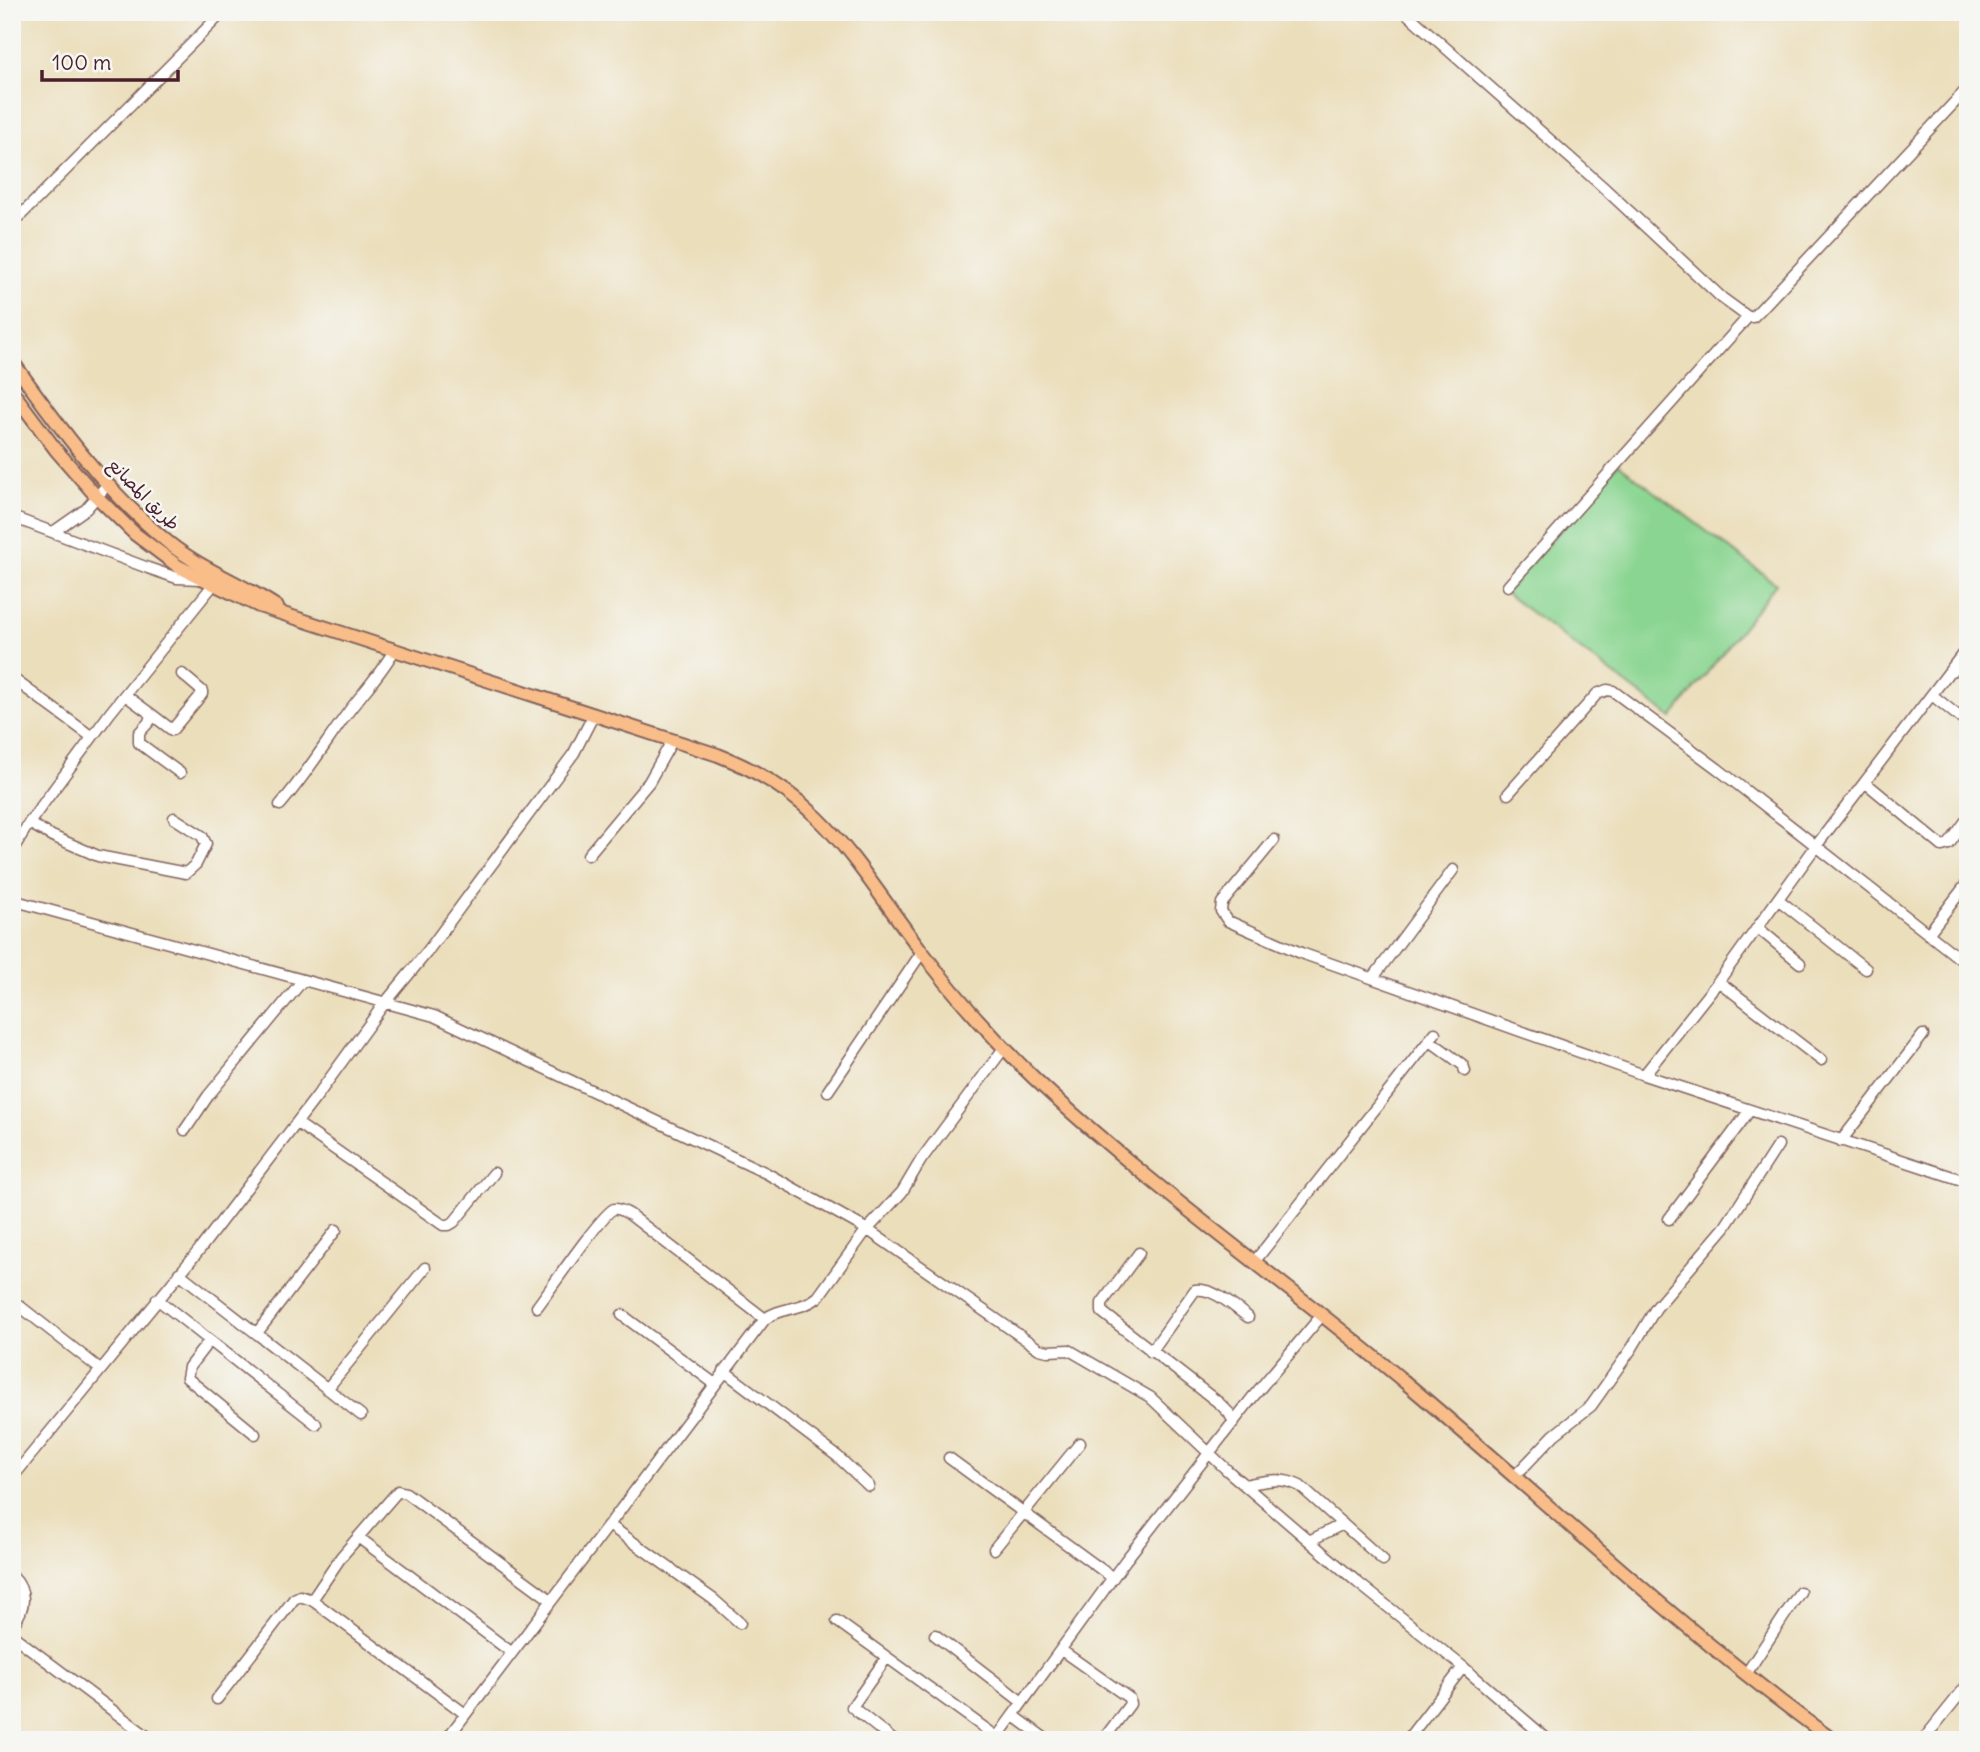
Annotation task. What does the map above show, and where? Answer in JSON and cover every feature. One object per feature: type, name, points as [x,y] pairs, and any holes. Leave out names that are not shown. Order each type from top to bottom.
[{"type":"main road","name":"طريق المصانع","points":[[12,361],[107,485],[171,545],[195,562],[255,593],[286,613]]},
{"type":"main road","name":"طريق المصانع","points":[[12,391],[56,450],[97,497],[155,550],[208,582],[251,603],[286,613]]},
{"type":"main road","points":[[286,613],[718,755],[772,780],[804,803],[859,864],[922,952],[1004,1048],[1110,1144],[1421,1396],[1689,1628],[1782,1704],[1833,1740]]},
{"type":"street","points":[[12,224],[223,12]]},
{"type":"street","points":[[1405,12],[1748,317]]},
{"type":"street","points":[[1508,586],[1748,317],[1753,317],[1759,311],[1968,88]]},
{"type":"street","points":[[53,532],[76,517],[107,485]]},
{"type":"street","points":[[12,517],[167,574],[208,582],[29,823],[12,851]]},
{"type":"street","points":[[1644,1076],[1968,647]]},
{"type":"street","points":[[280,805],[297,786],[349,711],[383,670],[395,649]]},
{"type":"street","points":[[1949,672],[1968,664]]},
{"type":"street","points":[[125,695],[172,730],[202,694],[202,691],[182,674]]},
{"type":"street","points":[[12,678],[92,737]]},
{"type":"street","points":[[1508,794],[1597,694],[1607,690],[1620,696],[1696,752],[1968,965]]},
{"type":"street","points":[[1932,695],[1968,724]]},
{"type":"street","points":[[151,714],[149,722],[139,733],[139,743],[180,773]]},
{"type":"street","points":[[12,1478],[297,1123],[528,818],[574,753],[594,714]]},
{"type":"street","points":[[588,855],[649,782],[672,741]]},
{"type":"street","points":[[1866,783],[1942,846],[1949,844],[1968,818]]},
{"type":"street","points":[[29,823],[98,856],[186,873],[196,864],[206,844],[202,836],[174,818]]},
{"type":"street","points":[[1274,840],[1225,898],[1221,908],[1223,916],[1233,923],[1301,953],[1644,1076],[1968,1182]]},
{"type":"street","points":[[1373,978],[1453,870]]},
{"type":"street","points":[[1928,934],[1968,882]]},
{"type":"street","points":[[12,900],[433,1016],[765,1172],[868,1230],[1040,1349],[1069,1350],[1145,1393],[1209,1454],[1357,1582],[1548,1740]]},
{"type":"street","points":[[1779,900],[1866,969]]},
{"type":"street","points":[[1758,928],[1800,963]]},
{"type":"street","points":[[828,1091],[922,952]]},
{"type":"street","points":[[185,1130],[208,1096],[303,980]]},
{"type":"street","points":[[1718,981],[1822,1060]]},
{"type":"street","points":[[1841,1141],[1923,1035]]},
{"type":"street","points":[[1255,1261],[1432,1037],[1463,1065],[1465,1071]]},
{"type":"street","points":[[446,1740],[765,1319],[774,1313],[815,1300],[868,1230],[902,1192],[921,1160],[1004,1048]]},
{"type":"street","points":[[1669,1219],[1749,1110]]},
{"type":"street","points":[[297,1123],[443,1225],[454,1222],[494,1173]]},
{"type":"street","points":[[1514,1478],[1555,1434],[1591,1406],[1632,1348],[1656,1308],[1725,1227],[1778,1145]]},
{"type":"street","points":[[537,1307],[594,1231],[611,1210],[615,1209],[629,1214],[765,1319]]},
{"type":"street","points":[[257,1333],[336,1230]]},
{"type":"street","points":[[1139,1253],[1102,1303],[1103,1314],[1219,1403],[1234,1422]]},
{"type":"street","points":[[327,1389],[425,1268]]},
{"type":"street","points":[[179,1273],[361,1415]]},
{"type":"street","points":[[1151,1352],[1195,1290],[1203,1289],[1215,1295],[1248,1317]]},
{"type":"street","points":[[157,1299],[316,1424]]},
{"type":"street","points":[[12,1300],[100,1369]]},
{"type":"street","points":[[622,1315],[715,1384]]},
{"type":"street","points":[[837,1621],[996,1738],[1113,1578],[1234,1422],[1322,1315]]},
{"type":"street","points":[[209,1340],[189,1367],[187,1378],[256,1434]]},
{"type":"street","points":[[724,1371],[837,1456],[870,1486]]},
{"type":"street","points":[[994,1549],[1080,1443]]},
{"type":"street","points":[[949,1458],[1113,1578]]},
{"type":"street","points":[[1245,1485],[1273,1480],[1290,1481],[1300,1486],[1383,1559]]},
{"type":"street","points":[[312,1600],[333,1566],[394,1492],[403,1491],[551,1600]]},
{"type":"street","points":[[1311,1540],[1343,1524]]},
{"type":"street","points":[[610,1525],[713,1599],[740,1623]]},
{"type":"street","points":[[358,1536],[511,1653]]},
{"type":"street","points":[[12,1576],[20,1586],[24,1601],[20,1616],[12,1626]]},
{"type":"street","points":[[1746,1674],[1800,1592]]},
{"type":"street","points":[[217,1699],[294,1599],[300,1596],[312,1600],[464,1713]]},
{"type":"street","points":[[12,1635],[152,1740]]},
{"type":"street","points":[[934,1635],[1022,1702]]},
{"type":"street","points":[[1062,1650],[1129,1698],[1130,1704],[1103,1740]]},
{"type":"street","points":[[887,1657],[852,1707],[893,1740]]},
{"type":"street","points":[[1407,1740],[1463,1667]]},
{"type":"street","points":[[1923,1740],[1968,1684]]},
{"type":"street","points":[[1013,1714],[1047,1740]]},
{"type":"green space","points":[[1618,464],[1776,584],[1672,718],[1505,593]]}]
